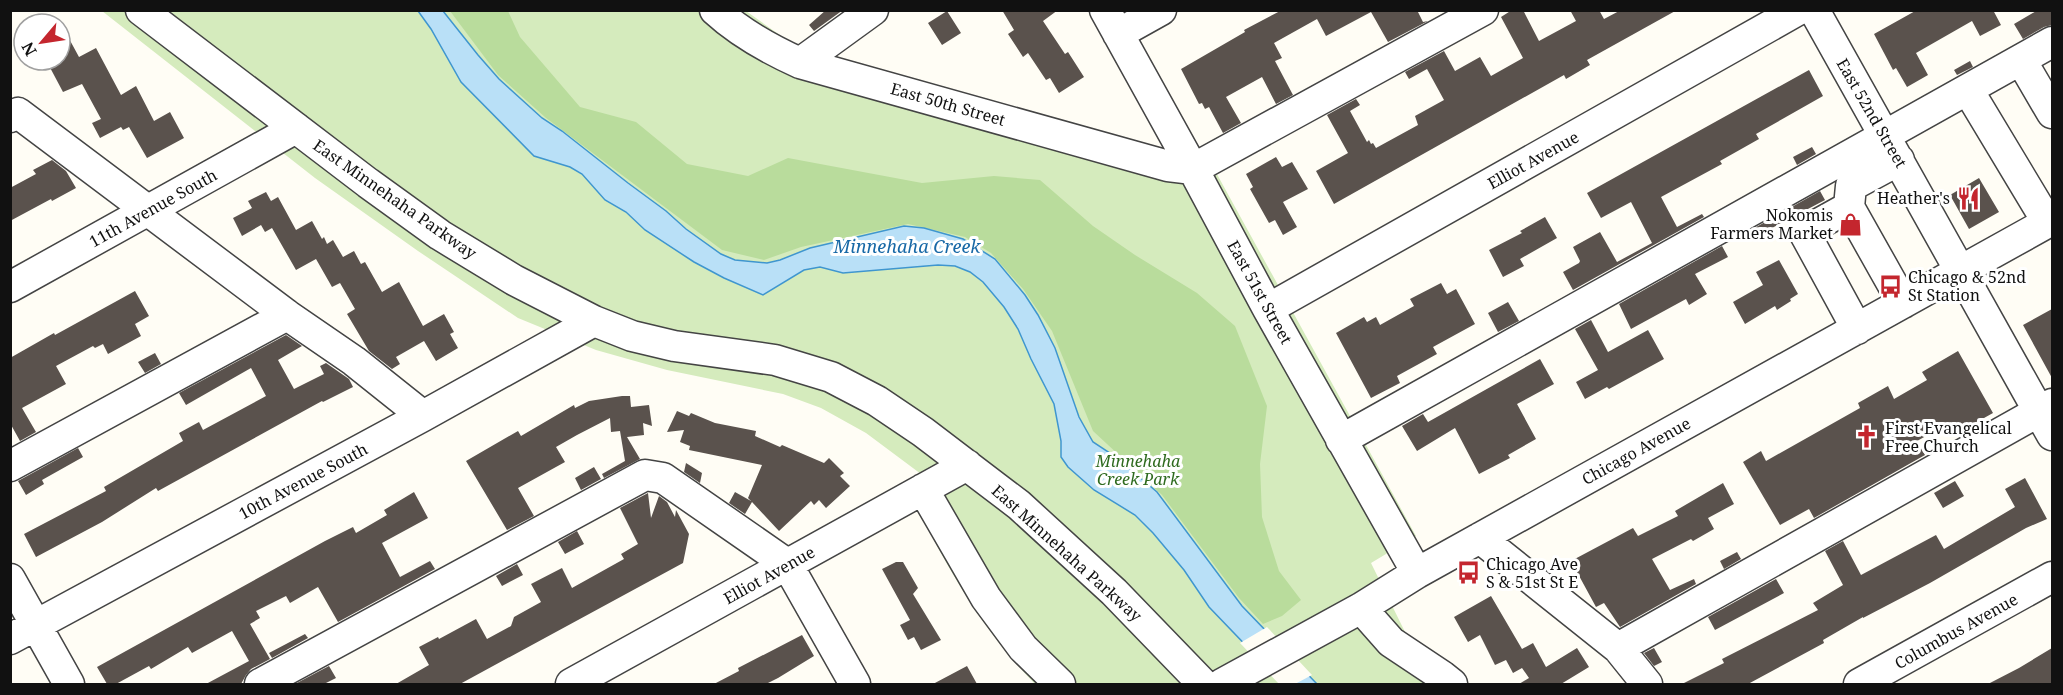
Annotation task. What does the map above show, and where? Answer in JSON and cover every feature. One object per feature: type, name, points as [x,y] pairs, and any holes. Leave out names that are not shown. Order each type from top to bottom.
[{"type":"street","name":"East Minnehaha Parkway","points":[[141,10],[368,183],[440,235],[514,280],[594,321],[632,336],[674,346],[775,360],[831,377],[877,401],[923,432],[1019,506],[1114,592],[1203,684]]},
{"type":"street","name":"East 50th Street","points":[[715,10],[729,23],[773,51],[800,63],[1168,166],[1194,169]]},
{"type":"street","points":[[800,63],[873,10]]},
{"type":"street","points":[[1112,22],[1161,10]]},
{"type":"street","points":[[1194,169],[1483,10]]},
{"type":"street","name":"Elliot Avenue","points":[[1268,309],[1798,10]]},
{"type":"street","name":"East 52nd Street","points":[[1814,10],[1961,272],[2048,417]]},
{"type":"street","name":"East 51st Street","points":[[1112,22],[1194,169],[1268,309],[1417,573]]},
{"type":"street","points":[[1904,303],[1849,207],[1851,186],[1892,148],[1968,90],[2052,42]]},
{"type":"street","points":[[2021,60],[2052,112]]},
{"type":"street","points":[[1968,90],[2050,222]]},
{"type":"street","points":[[13,112],[149,210],[287,315],[354,361],[423,416]]},
{"type":"street","name":"11th Avenue South","points":[[10,287],[296,128]]},
{"type":"street","points":[[1341,440],[1892,148]]},
{"type":"street","points":[[1849,207],[1804,232],[1857,329]]},
{"type":"street","name":"Chicago Avenue","points":[[1232,679],[1361,608],[1417,573],[2050,222]]},
{"type":"street","points":[[10,466],[287,315]]},
{"type":"street","name":"10th Avenue South","points":[[23,632],[594,321]]},
{"type":"street","points":[[1618,648],[2048,417]]},
{"type":"street","name":"Elliot Avenue","points":[[571,684],[967,465]]},
{"type":"street","points":[[260,684],[645,475],[663,478],[787,564],[855,684]]},
{"type":"street","points":[[923,489],[986,598],[1023,648],[1060,684]]},
{"type":"street","points":[[1480,538],[1618,648],[1647,684]]},
{"type":"street","name":"Columbus Avenue","points":[[1859,684],[2052,578]]},
{"type":"street","points":[[10,579],[23,632],[69,684]]},
{"type":"street","points":[[1361,608],[1391,642],[1452,684]]},
{"type":"green space","name":"Minnehaha Creek Park","points":[[102,11],[746,11],[791,43],[883,73],[1213,167],[1416,536],[1371,563],[1405,632],[1470,684],[1035,684],[996,639],[979,615],[934,540],[907,486],[925,477],[866,433],[821,408],[783,394],[667,370],[596,350],[518,318],[315,178]]},
{"type":"green space","points":[[450,11],[508,11],[520,37],[580,107],[636,122],[687,164],[748,176],[788,158],[922,183],[994,176],[1040,180],[1093,226],[1197,293],[1235,326],[1267,406],[1260,464],[1262,517],[1279,571],[1301,600],[1282,616],[1263,624],[1239,598],[1162,495],[1093,431],[1052,331],[1023,289],[991,253],[965,237],[908,224],[801,247],[764,260],[722,250],[546,118],[498,75]]},
{"type":"water","name":"Minnehaha Creek","points":[[418,11],[443,11],[499,79],[542,118],[721,254],[735,260],[767,263],[810,248],[904,226],[924,228],[963,239],[995,259],[1025,295],[1038,315],[1055,348],[1079,417],[1093,442],[1116,457],[1157,492],[1242,606],[1317,684],[1283,684],[1209,607],[1184,570],[1153,533],[1135,515],[1094,490],[1068,467],[1061,457],[1061,441],[1054,404],[1018,329],[1004,307],[983,282],[970,272],[955,266],[938,265],[843,273],[820,267],[804,270],[763,295],[724,278],[694,262],[645,230],[626,212],[605,200],[582,174],[570,167],[534,156],[461,82]]},
{"type":"pier","points":[[1267,627],[1312,675],[1295,684],[1279,684],[1240,643]]},
{"type":"building","points":[[826,10],[843,10],[814,31],[809,25]]},
{"type":"building","points":[[1002,10],[1058,10],[1043,21],[1065,54],[1068,52],[1084,77],[1059,93],[1050,78],[1046,80],[1028,53],[1023,57],[1008,34],[1014,30]]},
{"type":"building","points":[[1282,10],[1417,10],[1423,22],[1428,21],[1388,42],[1371,12],[1326,36],[1317,19],[1274,43],[1282,58],[1275,61],[1293,95],[1276,104],[1262,77],[1226,97],[1241,123],[1223,133],[1209,107],[1205,109],[1202,103],[1199,104],[1181,69],[1245,32],[1244,30]]},
{"type":"building","points":[[1512,10],[1523,10],[1539,41],[1576,21],[1570,10],[1599,10],[1604,19],[1621,10],[1677,10],[1587,60],[1590,65],[1566,79],[1564,75],[1334,204],[1316,171],[1348,153],[1327,115],[1356,99],[1360,105],[1350,111],[1367,142],[1369,140],[1376,148],[1418,125],[1415,116],[1444,100],[1427,69],[1409,79],[1405,72],[1444,51],[1455,71],[1480,57],[1491,76],[1523,58],[1501,17]]},
{"type":"building","points":[[1917,10],[1993,10],[2001,25],[1980,36],[1972,21],[1916,53],[1928,75],[1907,87],[1896,68],[1893,70],[1874,34]]},
{"type":"building","points":[[2038,10],[2052,10],[2052,25],[2023,39],[2014,24]]},
{"type":"building","points":[[947,11],[961,33],[942,45],[928,23]]},
{"type":"building","points":[[72,44],[79,57],[96,48],[121,95],[136,86],[154,121],[170,112],[184,138],[147,158],[129,127],[123,130],[121,127],[100,138],[92,123],[101,119],[82,84],[63,92],[52,72],[72,72]]},
{"type":"building","points":[[1970,61],[1973,67],[1957,75],[1954,70]]},
{"type":"building","points":[[1809,70],[1823,96],[1756,134],[1759,139],[1720,161],[1722,164],[1661,197],[1677,227],[1702,214],[1704,217],[1573,290],[1563,272],[1580,261],[1573,247],[1600,232],[1617,262],[1652,243],[1631,202],[1601,218],[1587,193]]},
{"type":"building","points":[[1812,147],[1816,154],[1797,165],[1793,157]]},
{"type":"building","points":[[1276,157],[1282,167],[1292,162],[1308,189],[1283,202],[1297,227],[1283,235],[1275,220],[1269,223],[1250,189],[1253,187],[1246,174]]},
{"type":"building","points":[[52,160],[66,171],[76,188],[10,221],[10,188],[36,174],[33,170]]},
{"type":"building","points":[[1979,178],[1999,212],[1969,229],[1950,195]]},
{"type":"building","points":[[1820,191],[1825,200],[1755,237],[1751,230]]},
{"type":"building","points":[[266,192],[271,201],[278,197],[296,230],[312,221],[322,239],[324,237],[327,244],[333,240],[343,257],[354,251],[361,264],[365,262],[382,292],[399,282],[423,326],[444,314],[454,332],[450,334],[458,348],[436,361],[424,341],[396,357],[400,364],[392,369],[369,351],[347,314],[355,309],[340,283],[332,287],[316,259],[296,270],[272,228],[265,232],[261,225],[242,236],[233,218],[252,208],[248,201]]},
{"type":"building","points":[[1545,217],[1557,238],[1520,259],[1524,266],[1503,277],[1489,250],[1522,233],[1520,231]]},
{"type":"building","points":[[1722,246],[1728,257],[1695,274],[1707,294],[1689,305],[1686,299],[1631,329],[1619,304]]},
{"type":"building","points":[[1779,260],[1798,294],[1777,310],[1775,306],[1745,324],[1733,302],[1763,285],[1756,272]]},
{"type":"building","points":[[1441,283],[1447,294],[1456,289],[1475,324],[1433,347],[1437,354],[1397,376],[1400,383],[1371,398],[1336,333],[1364,317],[1367,322],[1376,317],[1380,325],[1414,306],[1410,299]]},
{"type":"building","points":[[135,291],[149,316],[135,324],[141,336],[108,354],[103,344],[95,348],[93,346],[56,366],[66,384],[22,408],[36,432],[20,441],[10,423],[10,358]]},
{"type":"building","points":[[1508,302],[1519,321],[1498,332],[1488,313]]},
{"type":"building","points":[[2052,309],[2052,378],[2023,325]]},
{"type":"building","points":[[1591,320],[1608,352],[1648,330],[1664,359],[1609,389],[1607,387],[1585,399],[1576,382],[1598,370],[1575,329]]},
{"type":"building","points":[[286,335],[302,346],[278,360],[294,389],[324,374],[320,366],[326,363],[349,379],[353,387],[322,401],[158,491],[156,488],[102,522],[36,557],[24,534],[106,491],[104,487],[183,441],[179,433],[199,422],[203,430],[266,396],[251,368],[186,405],[179,393]]},
{"type":"building","name":"First Evangelical Free Church","points":[[1958,351],[1993,413],[1957,433],[1951,422],[1917,441],[1925,455],[1814,518],[1809,509],[1780,525],[1743,462],[1761,451],[1766,461],[1860,408],[1858,403],[1888,386],[1894,399],[1927,380],[1922,372]]},
{"type":"building","points":[[155,353],[161,364],[145,373],[138,362]]},
{"type":"building","points":[[1540,359],[1554,384],[1517,404],[1536,439],[1508,455],[1510,458],[1479,474],[1455,428],[1417,451],[1402,426],[1423,414],[1428,422]]},
{"type":"building","points":[[630,396],[631,407],[649,405],[652,426],[643,423],[644,435],[627,437],[640,459],[604,478],[602,474],[625,461],[620,431],[611,432],[610,418],[577,435],[556,447],[565,462],[518,488],[534,516],[507,530],[466,461],[518,431],[521,436],[574,405],[575,408],[589,401]]},
{"type":"building","points":[[677,411],[689,416],[691,413],[715,423],[756,431],[755,436],[824,463],[829,458],[844,473],[840,476],[850,486],[826,508],[819,500],[814,505],[811,501],[779,531],[752,502],[745,514],[729,503],[735,492],[751,501],[748,498],[762,465],[689,450],[690,446],[680,442],[684,430],[667,432]]},
{"type":"building","points":[[78,448],[83,457],[42,480],[44,484],[26,495],[18,481]]},
{"type":"building","points":[[686,463],[702,473],[700,483],[684,472]]},
{"type":"building","points":[[594,467],[601,479],[581,490],[575,478]]},
{"type":"building","points":[[2025,478],[2047,519],[2026,528],[1930,583],[1863,617],[1823,640],[1824,643],[1748,684],[1682,684],[1724,663],[1722,659],[1818,610],[1813,603],[1843,585],[1825,551],[1843,541],[1861,575],[1936,535],[1944,549],[2015,507],[2005,489]]},
{"type":"building","points":[[1955,481],[1964,496],[1943,508],[1934,493]]},
{"type":"building","points":[[1723,483],[1734,504],[1708,518],[1714,529],[1652,559],[1670,590],[1694,579],[1696,584],[1620,627],[1604,603],[1596,607],[1571,561],[1633,528],[1638,536],[1678,516],[1675,511]]},
{"type":"building","points":[[414,492],[428,518],[382,543],[400,577],[430,561],[435,569],[338,622],[318,587],[290,603],[286,596],[256,611],[260,618],[250,624],[270,659],[251,669],[241,684],[206,684],[249,661],[232,631],[192,653],[188,647],[151,669],[149,666],[116,684],[107,684],[97,667],[325,541],[353,527],[356,533],[387,515],[384,510]]},
{"type":"building","points":[[648,493],[651,518],[659,496],[667,502],[675,517],[676,510],[689,534],[683,563],[460,684],[396,684],[429,665],[419,647],[438,637],[439,639],[476,619],[487,639],[511,626],[514,617],[541,602],[531,584],[562,568],[572,588],[624,559],[621,554],[638,544],[620,508]]},
{"type":"building","points":[[577,531],[584,544],[565,554],[558,542]]},
{"type":"building","points":[[1737,552],[1741,559],[1724,569],[1720,561]]},
{"type":"building","points":[[896,562],[903,562],[918,588],[913,594],[941,640],[921,650],[914,637],[908,640],[900,625],[910,620],[882,569]]},
{"type":"building","points":[[517,564],[523,575],[502,586],[496,576]]},
{"type":"building","points":[[1776,579],[1784,593],[1715,630],[1708,617]]},
{"type":"building","points":[[1491,596],[1522,649],[1533,643],[1546,667],[1577,648],[1589,667],[1561,684],[1519,684],[1529,678],[1522,668],[1513,673],[1506,660],[1495,665],[1480,635],[1468,642],[1454,617]]},
{"type":"building","points":[[305,634],[308,638],[272,658],[269,653]]},
{"type":"building","points":[[802,635],[814,656],[778,678],[766,684],[714,684],[739,671],[738,668]]},
{"type":"building","points":[[1654,648],[1662,662],[1654,666],[1644,653]]},
{"type":"building","points":[[2052,648],[2052,684],[1988,684],[2019,668]]},
{"type":"building","points":[[329,666],[336,678],[324,684],[295,684]]},
{"type":"building","points":[[967,666],[977,684],[933,684]]},
{"type":"place","name":"Heather's","points":[[1968,198]]},
{"type":"place","name":"Nokomis Farmers Market","points":[[1851,224]]},
{"type":"place","name":"Chicago & 52nd St Station","points":[[1890,286]]},
{"type":"place","name":"First Evangelical Free Church","points":[[1867,437]]},
{"type":"place","name":"Chicago Ave S & 51st St E","points":[[1468,573]]}]
